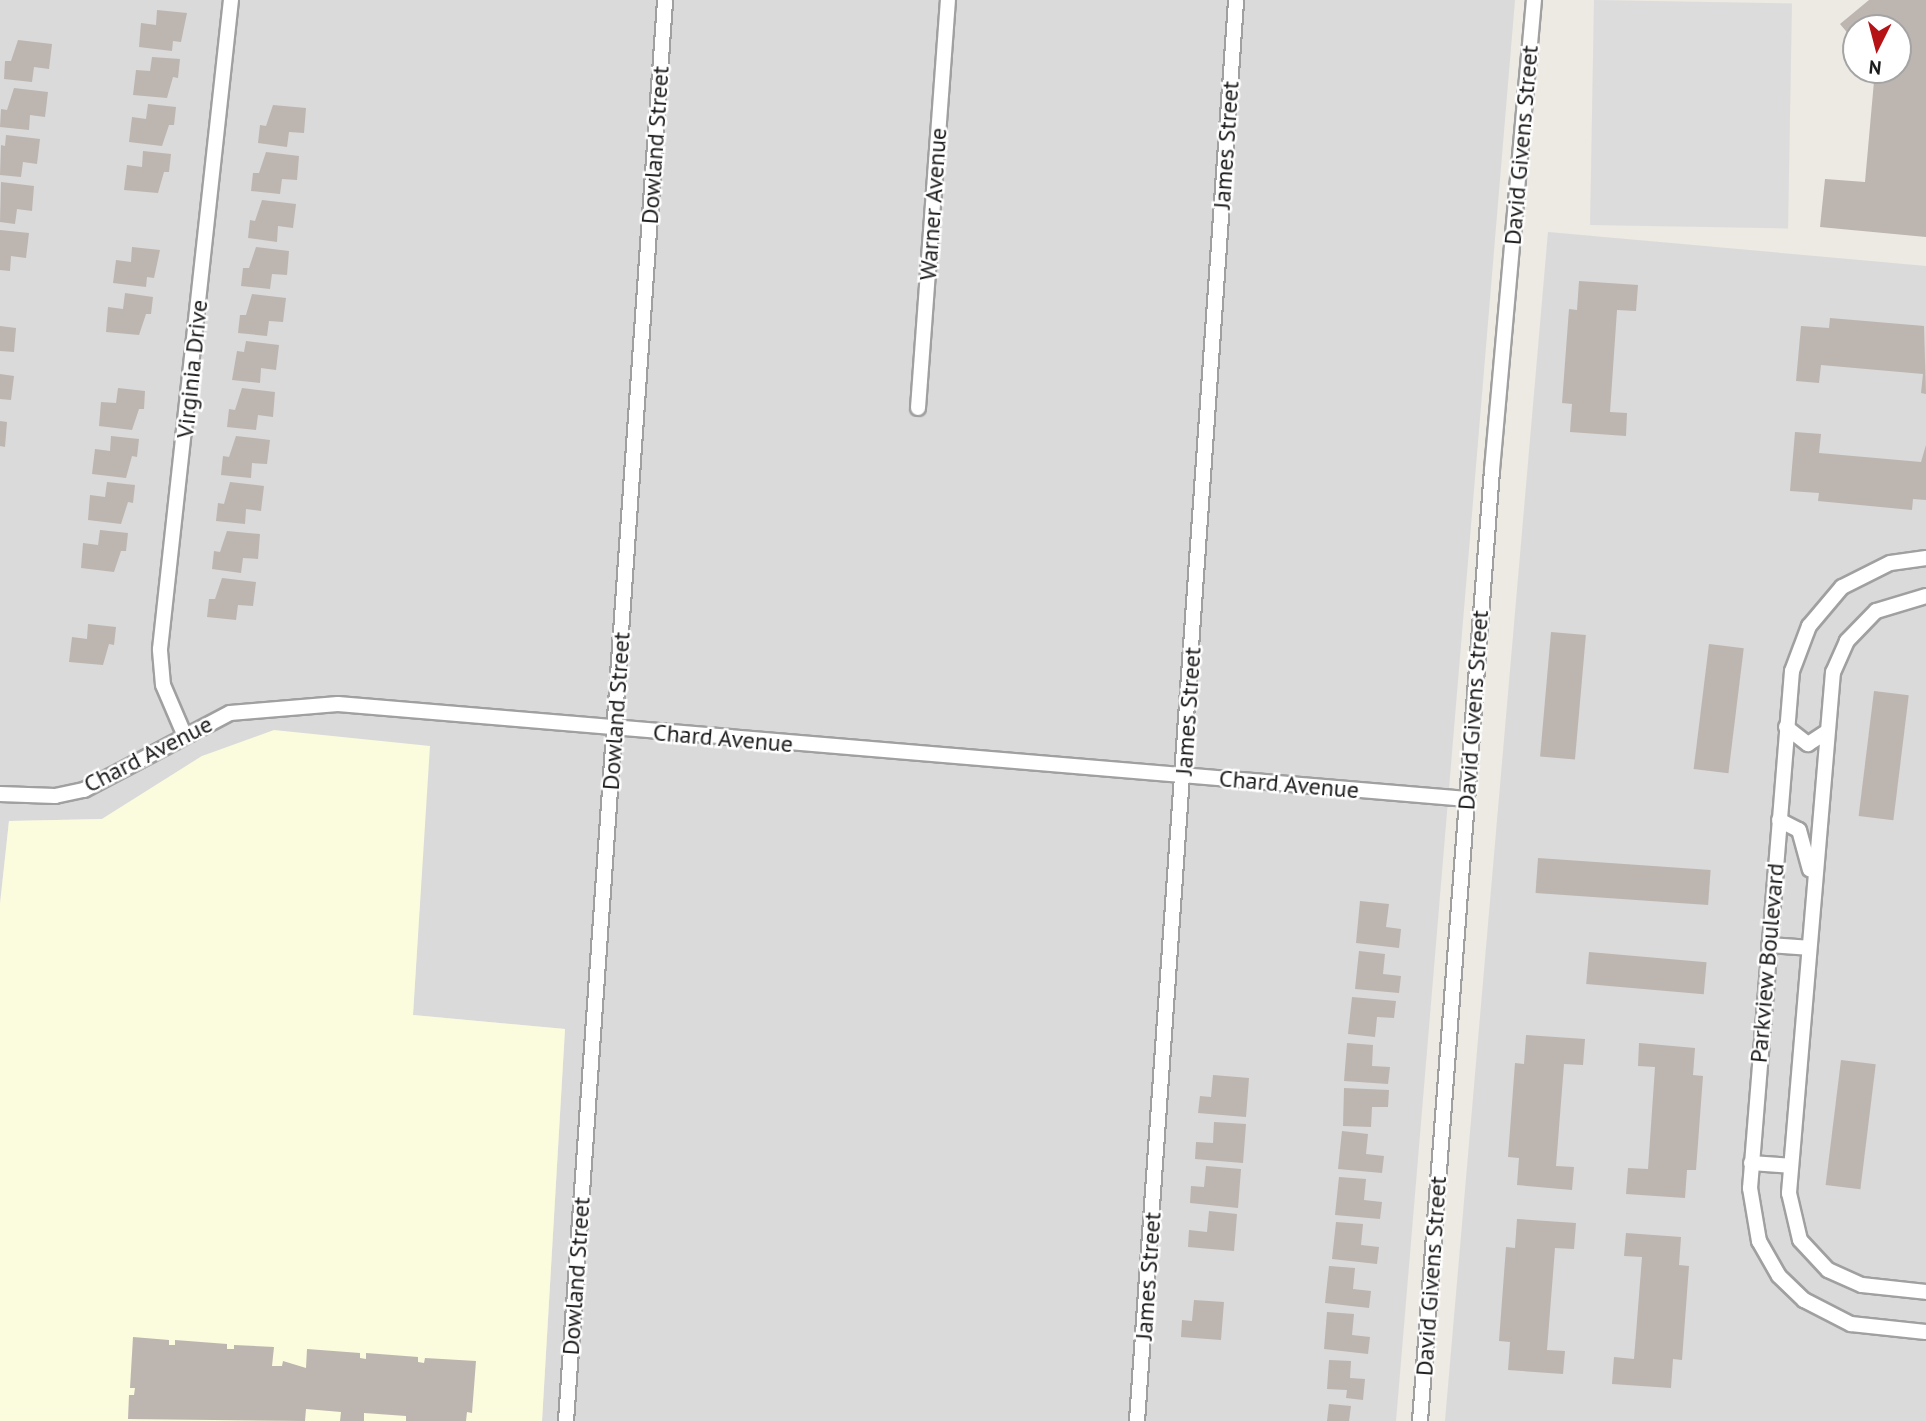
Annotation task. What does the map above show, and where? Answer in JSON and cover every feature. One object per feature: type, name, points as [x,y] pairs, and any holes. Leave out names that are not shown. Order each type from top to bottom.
[{"type":"street","name":"Virginia Drive","points":[[184,734],[163,685],[160,649],[231,0]]},
{"type":"street","name":"Dowland Street","points":[[566,1421],[665,0]]},
{"type":"street","name":"Warner Avenue","points":[[918,408],[948,0]]},
{"type":"street","name":"James Street","points":[[1137,1421],[1236,0]]},
{"type":"street","name":"David Givens Street","points":[[1420,1421],[1466,799],[1534,0]]},
{"type":"street","name":"Parkview Boulevard","points":[[1926,558],[1873,569],[1824,605],[1797,653],[1786,727],[1751,1163],[1754,1225],[1769,1259],[1790,1289],[1842,1321],[1926,1332]]},
{"type":"street","name":"Parkview Boulevard","points":[[1926,596],[1876,611],[1847,640],[1832,671],[1790,1166],[1792,1217],[1801,1240],[1821,1263],[1862,1285],[1926,1292]]},
{"type":"street","name":"Chard Avenue","points":[[0,794],[55,796],[84,790],[121,774],[184,734],[230,713],[338,704],[1466,799]]},
{"type":"street","points":[[1786,727],[1808,744],[1825,733]]},
{"type":"street","points":[[1779,820],[1799,830],[1813,882]]},
{"type":"street","points":[[1769,945],[1808,948]]},
{"type":"street","points":[[1751,1163],[1790,1166]]},
{"type":"shaded area","points":[[0,0],[1515,0],[1396,1421],[542,1421],[565,1029],[413,1015],[429,746],[202,756],[102,819],[9,821],[0,904]]},
{"type":"shaded area","points":[[1594,0],[1792,3],[1788,228],[1590,225]]},
{"type":"shaded area","points":[[1548,232],[1926,266],[1926,1421],[1445,1421]]},
{"type":"shaded area","points":[[274,730],[430,746],[413,1015],[565,1029],[542,1421],[0,1421],[0,904],[9,821],[102,819],[202,756]]},
{"type":"building","points":[[1869,0],[1926,0],[1926,237],[1820,227],[1825,179],[1865,182],[1874,84],[1912,84],[1912,14],[1852,14]]},
{"type":"building","points":[[157,10],[187,13],[181,42],[173,41],[172,51],[139,47],[141,23],[156,25]]},
{"type":"building","points":[[18,40],[52,44],[49,69],[34,67],[32,82],[4,79],[5,61],[11,61]]},
{"type":"building","points":[[152,57],[180,59],[178,78],[173,77],[167,98],[133,95],[136,70],[150,71]]},
{"type":"building","points":[[14,88],[48,92],[45,117],[30,115],[29,130],[0,127],[1,109],[7,110]]},
{"type":"building","points":[[148,104],[176,107],[174,125],[169,125],[162,146],[129,142],[132,117],[146,119]]},
{"type":"building","points":[[273,105],[306,108],[304,133],[289,132],[287,147],[258,143],[260,125],[266,126]]},
{"type":"building","points":[[6,135],[40,139],[37,164],[23,162],[21,177],[0,175],[1,145],[5,146]]},
{"type":"building","points":[[143,151],[171,154],[169,172],[164,172],[158,193],[124,190],[127,165],[142,167]]},
{"type":"building","points":[[266,152],[299,156],[297,180],[282,179],[280,194],[251,191],[253,173],[259,173]]},
{"type":"building","points":[[1,182],[34,186],[32,211],[17,209],[15,224],[0,222]]},
{"type":"building","points":[[262,200],[296,204],[293,228],[278,226],[277,242],[248,238],[250,220],[255,221]]},
{"type":"building","points":[[0,230],[29,233],[26,258],[11,256],[10,271],[0,270]]},
{"type":"building","points":[[132,247],[160,250],[154,278],[147,277],[146,287],[113,283],[116,260],[131,262]]},
{"type":"building","points":[[256,247],[289,251],[287,275],[272,274],[270,289],[241,286],[243,268],[249,268]]},
{"type":"building","points":[[1579,281],[1638,285],[1636,311],[1617,310],[1610,412],[1627,413],[1626,436],[1570,432],[1572,404],[1562,403],[1569,309],[1577,310]]},
{"type":"building","points":[[125,293],[153,297],[151,314],[146,314],[139,335],[106,332],[108,307],[123,309]]},
{"type":"building","points":[[252,294],[286,298],[283,322],[269,321],[267,336],[238,333],[240,315],[246,315]]},
{"type":"building","points":[[1830,318],[1924,326],[1926,394],[1921,393],[1923,374],[1821,365],[1819,383],[1796,381],[1801,326],[1829,328]]},
{"type":"building","points":[[0,326],[16,328],[14,352],[0,351]]},
{"type":"building","points":[[246,341],[279,345],[276,370],[261,368],[260,383],[232,380],[237,351],[244,352]]},
{"type":"building","points":[[0,374],[14,376],[11,400],[0,399]]},
{"type":"building","points":[[118,388],[145,391],[144,409],[139,409],[132,430],[99,426],[101,402],[116,403]]},
{"type":"building","points":[[242,388],[275,392],[273,417],[258,415],[256,430],[227,427],[229,409],[235,410]]},
{"type":"building","points":[[0,421],[7,422],[5,447],[0,446]]},
{"type":"building","points":[[1795,432],[1821,434],[1819,453],[1921,462],[1926,445],[1926,500],[1913,499],[1912,510],[1818,501],[1819,493],[1790,491]]},
{"type":"building","points":[[111,436],[139,439],[137,457],[132,456],[126,478],[92,474],[95,449],[110,451]]},
{"type":"building","points":[[236,436],[270,440],[267,464],[252,463],[251,478],[221,475],[223,456],[229,457]]},
{"type":"building","points":[[107,482],[135,485],[133,503],[128,502],[121,524],[88,520],[90,495],[105,497]]},
{"type":"building","points":[[230,482],[264,486],[261,511],[246,509],[245,524],[216,521],[218,503],[224,504]]},
{"type":"building","points":[[100,530],[128,533],[126,551],[121,551],[114,572],[81,568],[83,543],[98,545]]},
{"type":"building","points":[[227,531],[260,534],[258,559],[243,558],[241,573],[212,569],[214,551],[220,552]]},
{"type":"building","points":[[222,578],[256,582],[253,606],[238,605],[236,620],[207,617],[209,599],[215,599]]},
{"type":"building","points":[[88,624],[116,627],[114,645],[109,644],[103,665],[69,662],[72,637],[87,639]]},
{"type":"building","points":[[1551,632],[1586,635],[1575,760],[1540,757]]},
{"type":"building","points":[[1709,644],[1744,648],[1728,773],[1694,769]]},
{"type":"building","points":[[1874,691],[1909,695],[1893,820],[1859,816]]},
{"type":"building","points":[[1538,858],[1711,870],[1708,905],[1536,893]]},
{"type":"building","points":[[1360,901],[1389,904],[1386,927],[1401,929],[1399,948],[1356,943]]},
{"type":"building","points":[[1359,951],[1385,954],[1383,974],[1401,976],[1399,993],[1355,989]]},
{"type":"building","points":[[1589,952],[1707,962],[1704,994],[1586,984]]},
{"type":"building","points":[[1352,997],[1396,1001],[1394,1018],[1377,1017],[1375,1037],[1348,1034]]},
{"type":"building","points":[[1526,1035],[1585,1039],[1583,1065],[1564,1064],[1556,1166],[1574,1167],[1572,1190],[1517,1185],[1519,1158],[1508,1157],[1515,1063],[1524,1064]]},
{"type":"building","points":[[1347,1043],[1373,1045],[1372,1066],[1390,1067],[1388,1084],[1344,1081]]},
{"type":"building","points":[[1639,1043],[1695,1048],[1693,1075],[1703,1076],[1696,1170],[1687,1170],[1685,1198],[1626,1194],[1628,1168],[1648,1169],[1655,1067],[1638,1066]]},
{"type":"building","points":[[1841,1060],[1876,1064],[1860,1189],[1826,1185]]},
{"type":"building","points":[[1213,1075],[1249,1078],[1246,1117],[1198,1113],[1200,1096],[1211,1097]]},
{"type":"building","points":[[1344,1088],[1389,1090],[1388,1107],[1372,1107],[1371,1127],[1343,1126]]},
{"type":"building","points":[[1214,1122],[1246,1124],[1243,1163],[1195,1159],[1196,1142],[1213,1143]]},
{"type":"building","points":[[1342,1131],[1368,1134],[1366,1154],[1384,1156],[1382,1173],[1338,1169]]},
{"type":"building","points":[[1206,1166],[1241,1169],[1238,1208],[1190,1203],[1191,1186],[1204,1187]]},
{"type":"building","points":[[1339,1177],[1366,1179],[1364,1200],[1382,1202],[1380,1219],[1335,1215]]},
{"type":"building","points":[[1209,1211],[1237,1214],[1234,1251],[1188,1247],[1189,1230],[1207,1232]]},
{"type":"building","points":[[1517,1219],[1576,1223],[1574,1249],[1555,1248],[1547,1350],[1565,1351],[1563,1374],[1508,1370],[1510,1342],[1499,1341],[1506,1247],[1515,1248]]},
{"type":"building","points":[[1336,1222],[1363,1224],[1361,1245],[1379,1247],[1377,1264],[1332,1259]]},
{"type":"building","points":[[1626,1233],[1681,1237],[1679,1265],[1689,1266],[1682,1360],[1673,1359],[1671,1388],[1612,1384],[1614,1357],[1634,1359],[1642,1257],[1624,1256]]},
{"type":"building","points":[[1329,1266],[1355,1268],[1353,1289],[1371,1291],[1369,1308],[1325,1303]]},
{"type":"building","points":[[1194,1300],[1224,1302],[1221,1340],[1181,1337],[1182,1320],[1192,1321]]},
{"type":"building","points":[[1327,1312],[1354,1314],[1352,1335],[1370,1337],[1368,1354],[1324,1349]]},
{"type":"building","points":[[133,1337],[169,1340],[169,1345],[175,1345],[175,1340],[227,1344],[227,1349],[234,1349],[234,1345],[274,1347],[272,1366],[282,1366],[283,1361],[306,1368],[307,1349],[360,1353],[360,1358],[366,1359],[366,1353],[418,1357],[418,1362],[424,1363],[425,1358],[476,1361],[472,1413],[467,1412],[466,1421],[406,1421],[406,1416],[364,1413],[364,1421],[340,1421],[341,1412],[306,1409],[305,1421],[128,1419],[129,1395],[134,1395],[135,1388],[130,1388]]},
{"type":"building","points":[[1329,1360],[1351,1361],[1350,1378],[1365,1379],[1363,1400],[1346,1398],[1347,1390],[1327,1389]]},
{"type":"building","points":[[1329,1404],[1351,1406],[1349,1421],[1327,1421]]}]
